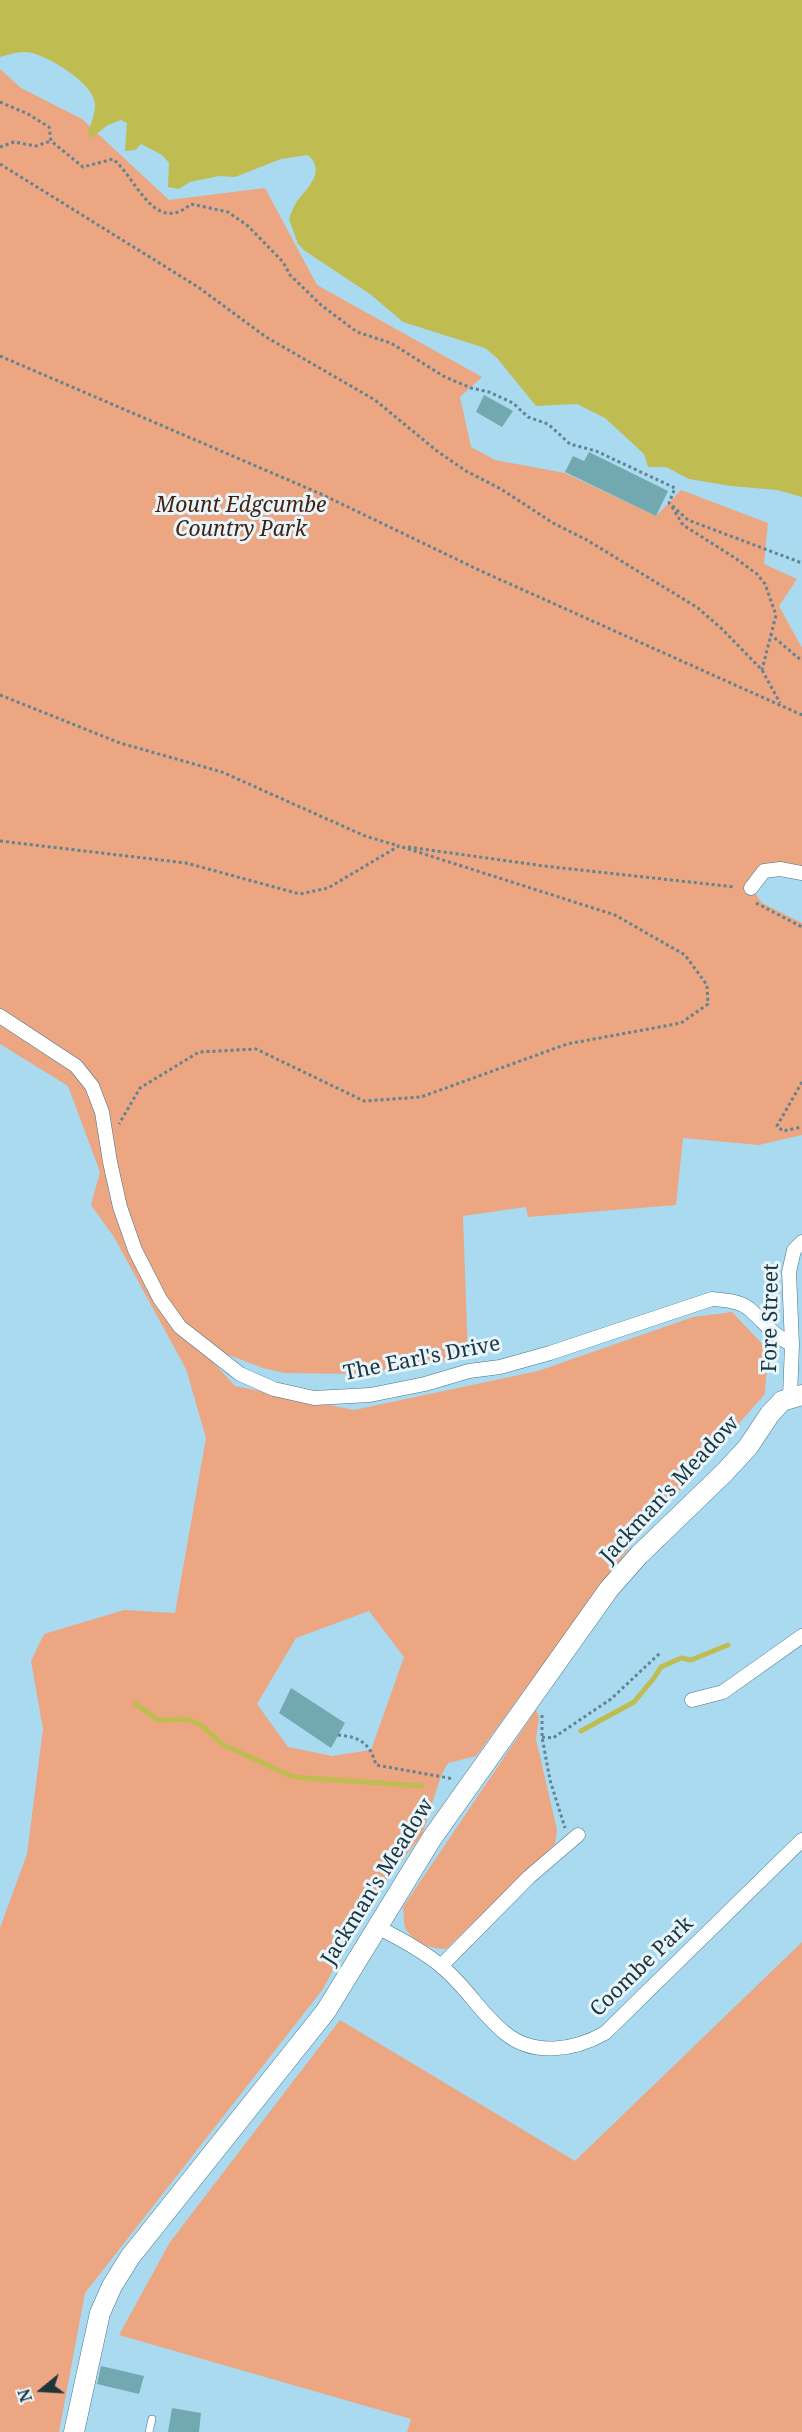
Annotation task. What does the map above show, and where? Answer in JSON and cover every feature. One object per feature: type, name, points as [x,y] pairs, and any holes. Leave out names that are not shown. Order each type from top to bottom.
[{"type":"street","points":[[749,888],[764,871],[780,869],[802,873]]},
{"type":"street","name":"The Earl's Drive","points":[[0,1016],[76,1066],[92,1086],[102,1112],[120,1207],[135,1250],[160,1299],[180,1327],[240,1374],[274,1389],[314,1398],[370,1395],[392,1391],[469,1371],[500,1367],[550,1353],[712,1299],[729,1301],[747,1307],[774,1335],[792,1345]]},
{"type":"street","name":"Fore Street","points":[[796,1396],[789,1272],[794,1250],[802,1242]]},
{"type":"street","name":"Jackman's Meadow","points":[[74,2432],[100,2313],[112,2286],[152,2228],[326,2011],[432,1838],[609,1589],[639,1555],[748,1447],[770,1413],[782,1401],[796,1396]]},
{"type":"street","points":[[692,1700],[723,1692],[802,1636]]},
{"type":"street","points":[[441,1966],[529,1877],[575,1838]]},
{"type":"street","name":"Coombe Park","points":[[377,1927],[441,1966],[505,2034],[523,2044],[546,2048],[567,2048],[589,2042],[605,2033],[802,1840]]},
{"type":"lane","points":[[149,2432],[152,2419]]},
{"type":"path","points":[[0,102],[28,114],[49,127],[51,141],[83,167],[113,159],[123,167],[135,189],[154,208],[167,215],[182,213],[191,204],[228,212],[248,226],[283,262],[290,275],[313,297],[357,332],[391,343],[443,376],[513,403],[528,417],[548,424],[570,444],[596,451],[675,488],[669,503]]},
{"type":"path","points":[[0,147],[14,142],[36,146],[51,141]]},
{"type":"path","points":[[0,164],[198,287],[266,337],[375,400],[437,451],[466,471],[501,489],[553,523],[587,540],[698,608],[762,670],[780,703]]},
{"type":"path","points":[[0,356],[321,494],[481,571],[714,676],[780,703],[802,715]]},
{"type":"path","points":[[669,503],[688,520],[802,563]]},
{"type":"path","points":[[669,503],[683,525],[735,558],[757,574],[765,584],[776,615],[762,670]]},
{"type":"path","points":[[770,634],[802,661]]},
{"type":"path","points":[[0,695],[120,743],[222,772],[365,836],[615,915],[686,955],[707,985],[708,1005],[681,1023],[567,1044],[421,1097],[364,1101],[256,1049],[199,1052],[140,1088],[119,1124],[120,1135]]},
{"type":"path","points":[[0,841],[186,863],[300,894],[328,888],[399,846],[544,866],[749,888],[755,902],[802,927]]},
{"type":"path","points":[[802,1082],[777,1126],[783,1131],[802,1126]]},
{"type":"path","points":[[542,1737],[553,1738],[611,1699],[660,1653]]},
{"type":"path","points":[[534,1693],[543,1716],[542,1737],[552,1789],[560,1815],[575,1838]]},
{"type":"path","points":[[338,1735],[354,1736],[371,1750],[376,1765],[470,1783]]},
{"type":"green space","name":"Mount Edgcumbe Country Park","points":[[0,69],[21,88],[82,119],[169,200],[265,188],[317,285],[482,377],[460,397],[471,447],[495,460],[565,473],[656,516],[681,490],[768,523],[764,564],[797,579],[779,606],[802,648],[802,873],[780,869],[751,888],[762,903],[802,923],[802,1135],[759,1145],[683,1138],[676,1205],[528,1217],[526,1207],[463,1216],[468,1358],[358,1374],[284,1373],[229,1355],[212,1361],[235,1386],[354,1410],[538,1371],[693,1317],[732,1312],[768,1350],[765,1394],[634,1541],[476,1756],[448,1763],[441,1776],[422,1835],[369,1902],[323,1989],[85,2293],[59,2432],[0,2432],[0,1928],[27,1854],[43,1729],[31,1661],[44,1634],[124,1610],[175,1613],[206,1438],[186,1369],[114,1237],[91,1205],[100,1172],[68,1086],[0,1044]],"holes":[[[369,1611],[404,1657],[371,1750],[332,1756],[288,1747],[257,1704],[296,1638]]]},
{"type":"green space","points":[[536,1710],[539,1717],[536,1739],[557,1830],[555,1844],[446,1949],[425,1945],[411,1936],[406,1929],[403,1907]]},
{"type":"green space","points":[[802,1942],[802,2432],[407,2432],[411,2419],[119,2335],[170,2242],[340,2020],[575,2161]]},
{"type":"shaded area","points":[[0,0],[802,0],[802,497],[777,490],[689,479],[666,467],[648,467],[644,454],[605,418],[577,404],[536,406],[497,358],[485,348],[403,322],[370,294],[298,244],[289,219],[297,201],[310,185],[315,173],[313,161],[308,155],[281,159],[235,177],[219,176],[190,182],[179,189],[168,187],[169,163],[162,155],[141,144],[135,150],[125,151],[127,123],[121,120],[108,125],[91,138],[88,132],[95,105],[93,97],[71,73],[50,60],[28,52],[0,57]]},
{"type":"building","points":[[484,395],[513,411],[502,427],[476,412]]},
{"type":"building","points":[[589,452],[668,491],[656,516],[565,472],[573,456],[584,461]]},
{"type":"building","points":[[291,1688],[345,1723],[331,1748],[279,1713]]},
{"type":"building","points":[[101,2366],[144,2376],[139,2394],[97,2384]]},
{"type":"building","points":[[172,2408],[201,2413],[199,2432],[168,2432]]},
{"type":"waterway","points":[[581,1731],[634,1702],[661,1667],[681,1658],[691,1660],[728,1645]]},
{"type":"waterway","points":[[136,1704],[158,1720],[187,1719],[201,1725],[222,1744],[293,1777],[422,1786]]}]
